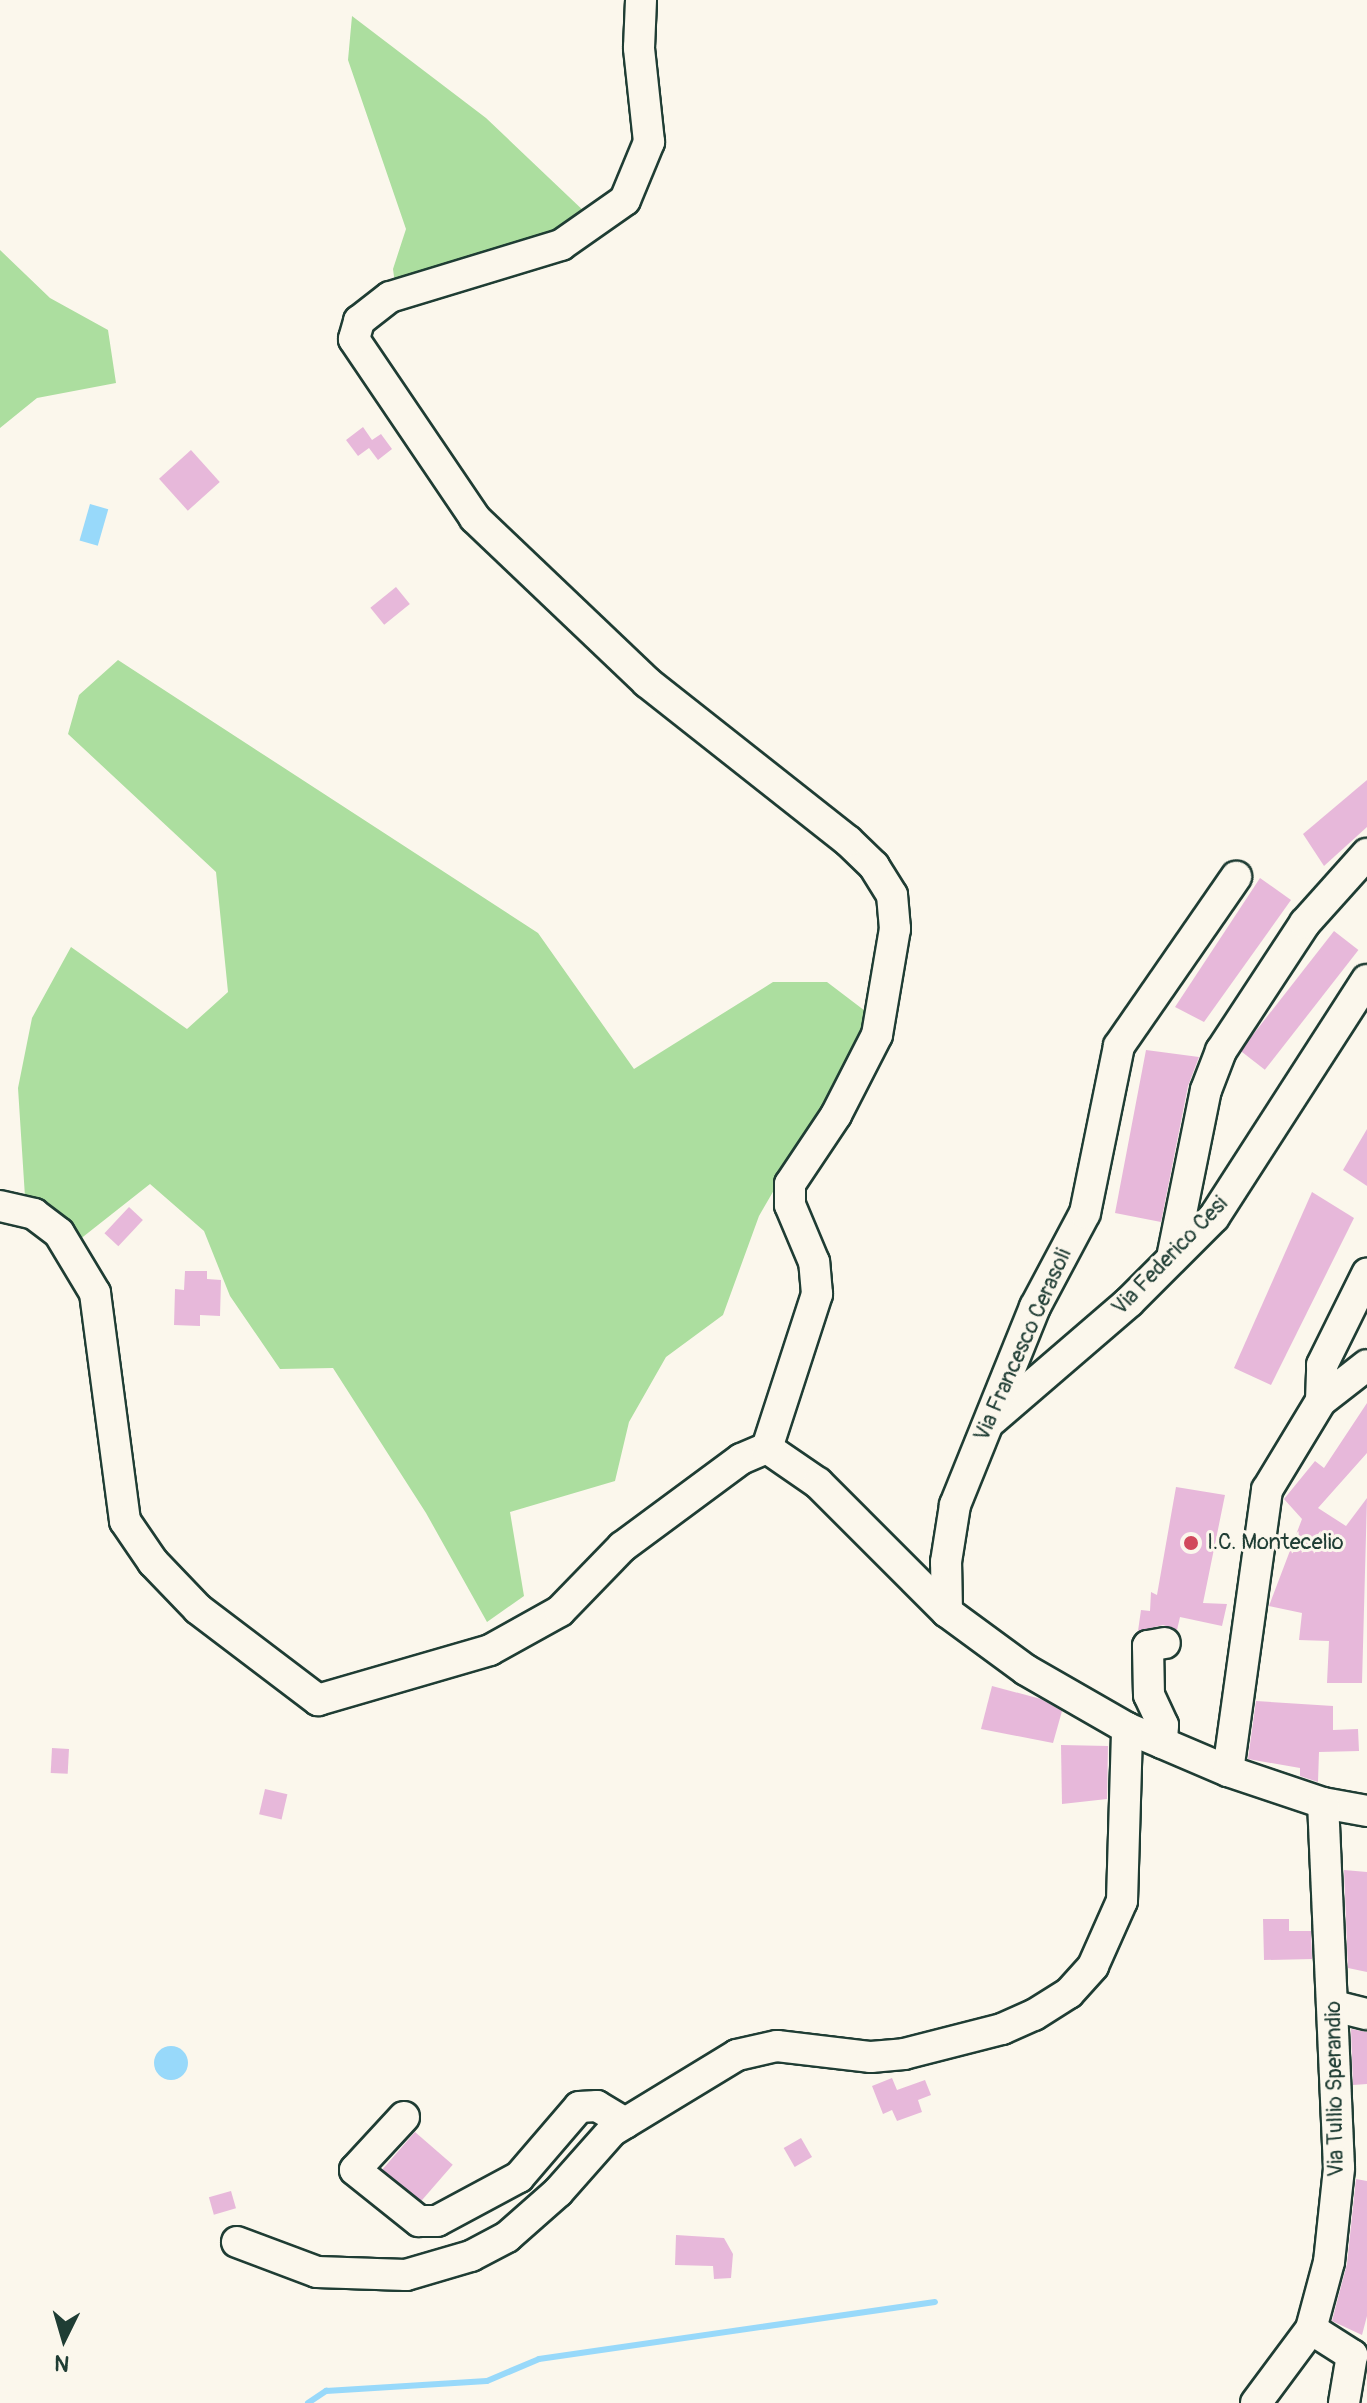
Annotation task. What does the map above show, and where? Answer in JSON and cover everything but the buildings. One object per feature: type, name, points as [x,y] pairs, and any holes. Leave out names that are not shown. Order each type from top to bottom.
[{"type":"street","points":[[0,1206],[34,1214],[59,1233],[95,1293],[125,1521],[153,1562],[198,1609],[318,1700],[490,1650],[560,1611],[622,1547],[741,1459],[767,1448],[817,1294],[815,1268],[790,1205],[790,1184],[836,1115],[877,1035],[894,940],[892,895],[874,866],[848,841],[647,682],[475,518],[354,339],[359,321],[390,297],[561,245],[625,200],[649,142],[639,48],[641,0]]},
{"type":"street","points":[[1172,1258],[1204,1099],[1221,1051],[1305,923],[1367,854]]},
{"type":"street","name":"Via Francesco Cerasoli","points":[[947,1612],[951,1521],[1035,1307],[1085,1213],[1119,1046],[1236,877]]},
{"type":"street","name":"Via Federico Cesi","points":[[990,1422],[1172,1258],[1228,1197],[1367,980]]},
{"type":"street","points":[[1321,1401],[1322,1365],[1367,1274]]},
{"type":"street","points":[[1228,1771],[1267,1490],[1321,1401],[1367,1365]]},
{"type":"street","points":[[767,1448],[818,1483],[947,1612],[1014,1663],[1127,1728],[1228,1771],[1323,1803],[1367,1811]]},
{"type":"street","points":[[1162,1743],[1163,1725],[1149,1695],[1148,1646],[1165,1643]]},
{"type":"street","points":[[237,2242],[317,2272],[345,2275],[406,2275],[471,2256],[507,2237],[625,2123],[737,2055],[777,2046],[871,2057],[929,2051],[1002,2029],[1069,1993],[1093,1966],[1122,1901],[1127,1728]]},
{"type":"street","name":"Via Tullio Sperandio","points":[[1256,2403],[1311,2329],[1329,2262],[1339,2168],[1323,1803]]},
{"type":"street","points":[[1334,2006],[1367,2014]]},
{"type":"street","points":[[404,2117],[355,2170],[419,2221],[437,2221],[519,2177],[579,2107],[597,2106],[625,2123]]},
{"type":"street","points":[[1311,2329],[1352,2355],[1344,2403]]},
{"type":"green space","points":[[352,16],[486,118],[588,215],[522,253],[395,284],[393,269],[406,229],[348,60]]},
{"type":"green space","points":[[0,250],[50,298],[108,330],[116,383],[37,398],[0,428]]},
{"type":"green space","points":[[118,660],[538,933],[634,1069],[773,982],[827,982],[873,1017],[840,1093],[796,1152],[759,1216],[723,1315],[666,1357],[629,1422],[615,1481],[510,1512],[524,1596],[487,1622],[426,1513],[333,1368],[280,1369],[230,1296],[204,1231],[150,1184],[79,1240],[25,1197],[18,1088],[32,1018],[71,947],[187,1029],[228,992],[216,872],[68,734],[79,695]]},
{"type":"water","points":[[90,504],[108,509],[98,546],[80,541]]},
{"type":"water","points":[[171,2046],[183,2051],[188,2063],[183,2075],[171,2080],[159,2075],[154,2063],[159,2051]]},
{"type":"waterway","points":[[308,2403],[326,2391],[487,2381],[539,2359],[935,2302]]},
{"type":"place","name":"I.C. Montecelio","points":[[1191,1543]]}]
